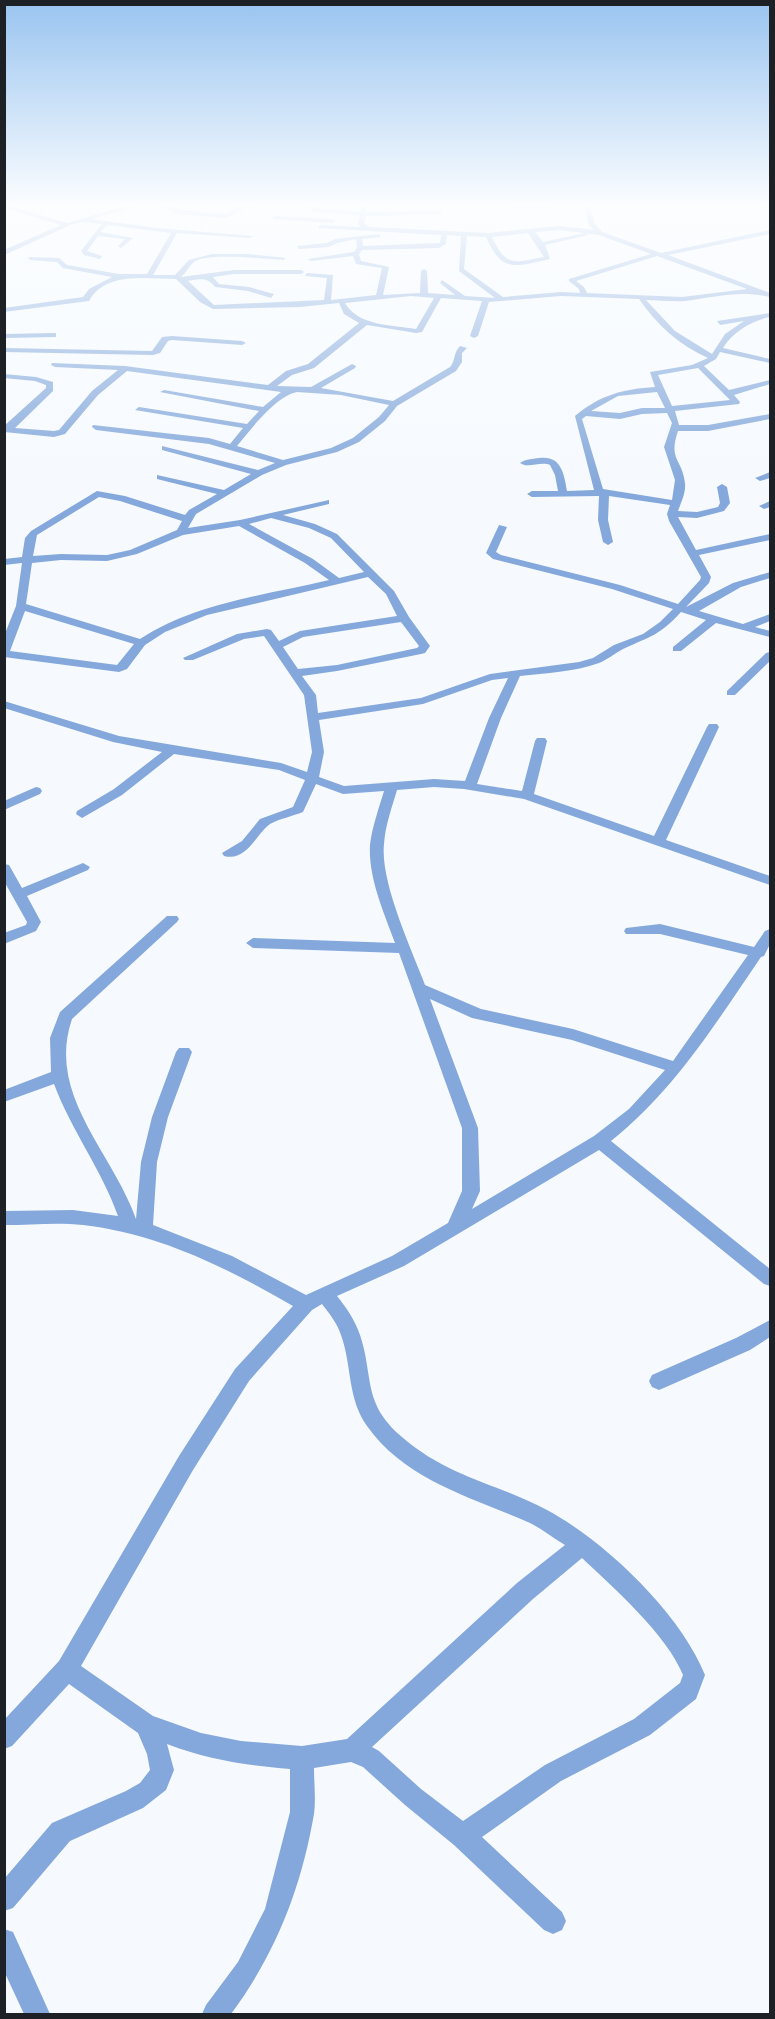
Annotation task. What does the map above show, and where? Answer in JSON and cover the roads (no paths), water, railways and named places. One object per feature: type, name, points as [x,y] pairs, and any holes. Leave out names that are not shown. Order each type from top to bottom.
[{"type":"street","points":[[4,310],[86,298]]},
{"type":"street","points":[[201,298],[213,307],[327,303],[363,298]]},
{"type":"street","points":[[327,303],[328,298]]},
{"type":"street","points":[[341,301],[353,318],[419,330],[438,298]]},
{"type":"street","points":[[466,298],[518,298]]},
{"type":"street","points":[[642,298],[653,315],[691,348],[716,354],[756,356],[771,361]]},
{"type":"street","points":[[474,336],[486,300]]},
{"type":"street","points":[[720,323],[771,315]]},
{"type":"street","points":[[684,609],[705,581],[704,572],[679,533],[672,514],[674,503],[680,492],[680,480],[668,447],[676,428],[670,409],[653,375],[699,365],[716,354],[724,340],[741,334],[756,317]]},
{"type":"street","points":[[269,388],[289,373],[311,366],[314,360],[343,343],[365,322]]},
{"type":"street","points":[[43,350],[58,326]]},
{"type":"street","points":[[4,336],[53,335]]},
{"type":"street","points":[[4,350],[153,352],[157,351],[165,339],[172,338],[242,343]]},
{"type":"street","points":[[746,346],[756,356]]},
{"type":"street","points":[[181,532],[192,512],[259,473],[283,463],[321,454],[356,440],[382,419],[394,404],[453,369],[458,362],[458,353],[463,348]]},
{"type":"street","points":[[55,365],[125,368],[269,388],[313,390],[394,404]]},
{"type":"street","points":[[585,412],[620,416],[642,411],[736,402],[699,365]]},
{"type":"street","points":[[313,390],[352,366]]},
{"type":"street","points":[[7,429],[54,434],[62,432],[95,393],[125,368]]},
{"type":"street","points":[[4,376],[50,384],[50,389],[7,429]]},
{"type":"street","points":[[728,393],[745,392],[755,385],[771,382]]},
{"type":"street","points":[[608,542],[603,520],[602,492],[578,420],[585,412],[616,392],[659,389]]},
{"type":"street","points":[[232,447],[274,400],[288,390]]},
{"type":"street","points":[[164,392],[266,410]]},
{"type":"street","points":[[139,410],[250,427]]},
{"type":"street","points":[[676,428],[708,428],[771,417]]},
{"type":"street","points":[[96,427],[209,441],[283,463]]},
{"type":"street","points":[[165,448],[259,473]]},
{"type":"street","points":[[524,464],[546,460],[554,463],[560,475],[563,494]]},
{"type":"street","points":[[760,478],[771,475]]},
{"type":"street","points":[[160,477],[226,492]]},
{"type":"street","points":[[672,514],[697,515],[721,509],[725,503],[722,488]]},
{"type":"street","points":[[532,494],[602,492],[674,503]]},
{"type":"street","points":[[187,519],[122,498],[97,494],[34,533],[30,538],[26,559],[21,606],[4,653],[114,670],[123,667],[141,643],[160,630],[203,613],[372,573]]},
{"type":"street","points":[[4,562],[61,557],[92,559],[121,556],[181,532],[240,524],[326,502]]},
{"type":"street","points":[[274,516],[324,530],[372,573],[390,593],[404,618],[425,646],[425,649],[361,664],[296,673]]},
{"type":"street","points":[[240,524],[309,561],[337,581]]},
{"type":"street","points":[[502,527],[491,548],[491,553],[497,557],[616,587],[714,619],[771,634]]},
{"type":"street","points":[[691,554],[771,537]]},
{"type":"street","points":[[313,717],[423,701],[473,682],[516,673],[580,665],[597,660],[618,647],[647,636],[684,609],[737,585],[771,575]]},
{"type":"street","points":[[21,606],[141,643]]},
{"type":"street","points":[[744,627],[771,617]]},
{"type":"street","points":[[277,646],[300,634],[404,618]]},
{"type":"street","points":[[677,649],[714,619]]},
{"type":"street","points":[[189,658],[254,633],[270,634],[310,695],[318,752],[312,778],[296,811],[265,822],[247,844],[229,853]]},
{"type":"street","points":[[731,693],[771,655]]},
{"type":"street","points":[[470,786],[495,718],[516,673]]},
{"type":"street","points":[[4,704],[117,738],[172,750],[272,766],[343,790],[434,783],[470,786],[527,796],[771,881]]},
{"type":"street","points":[[658,842],[713,727]]},
{"type":"street","points":[[527,796],[541,741]]},
{"type":"street","points":[[82,814],[118,792],[172,750]]},
{"type":"street","points":[[392,787],[377,843],[377,859],[402,948],[470,1128],[473,1163],[471,1191],[456,1228]]},
{"type":"street","points":[[4,806],[36,791]]},
{"type":"street","points":[[20,894],[83,867]]},
{"type":"street","points":[[4,868],[34,922],[25,932],[4,939]]},
{"type":"street","points":[[137,1228],[68,1106],[56,1042],[65,1016],[172,919]]},
{"type":"street","points":[[631,931],[660,929],[759,953]]},
{"type":"street","points":[[4,1738],[67,1669],[186,1463],[242,1375],[315,1299],[398,1261],[456,1228],[600,1141],[635,1113],[676,1068],[771,934]]},
{"type":"street","points":[[253,943],[402,948]]},
{"type":"street","points":[[419,988],[477,1014],[573,1035],[676,1068]]},
{"type":"street","points":[[137,1228],[159,1117],[184,1052]]},
{"type":"street","points":[[4,1096],[61,1075]]},
{"type":"street","points":[[600,1141],[658,1185],[734,1251],[771,1279]]},
{"type":"street","points":[[4,1218],[82,1218],[137,1228],[201,1248],[254,1274],[315,1299],[340,1315],[351,1335],[362,1397],[373,1419],[393,1442],[423,1466],[460,1485],[539,1517],[582,1544],[625,1584],[669,1633],[688,1660],[694,1675],[688,1690],[642,1727],[553,1773],[463,1836]]},
{"type":"street","points":[[659,1382],[743,1344],[771,1328]]},
{"type":"street","points":[[67,1669],[146,1725],[201,1745],[241,1752],[302,1758],[352,1750],[525,1591],[582,1544]]},
{"type":"street","points":[[4,1899],[61,1832],[70,1825],[128,1803],[145,1793],[158,1780],[162,1770],[160,1758],[146,1725]]},
{"type":"street","points":[[352,1750],[371,1759],[413,1797],[463,1836],[553,1921]]},
{"type":"street","points":[[215,2014],[247,1971],[277,1912],[302,1812],[302,1758]]},
{"type":"street","points":[[4,1941],[37,2014]]}]
